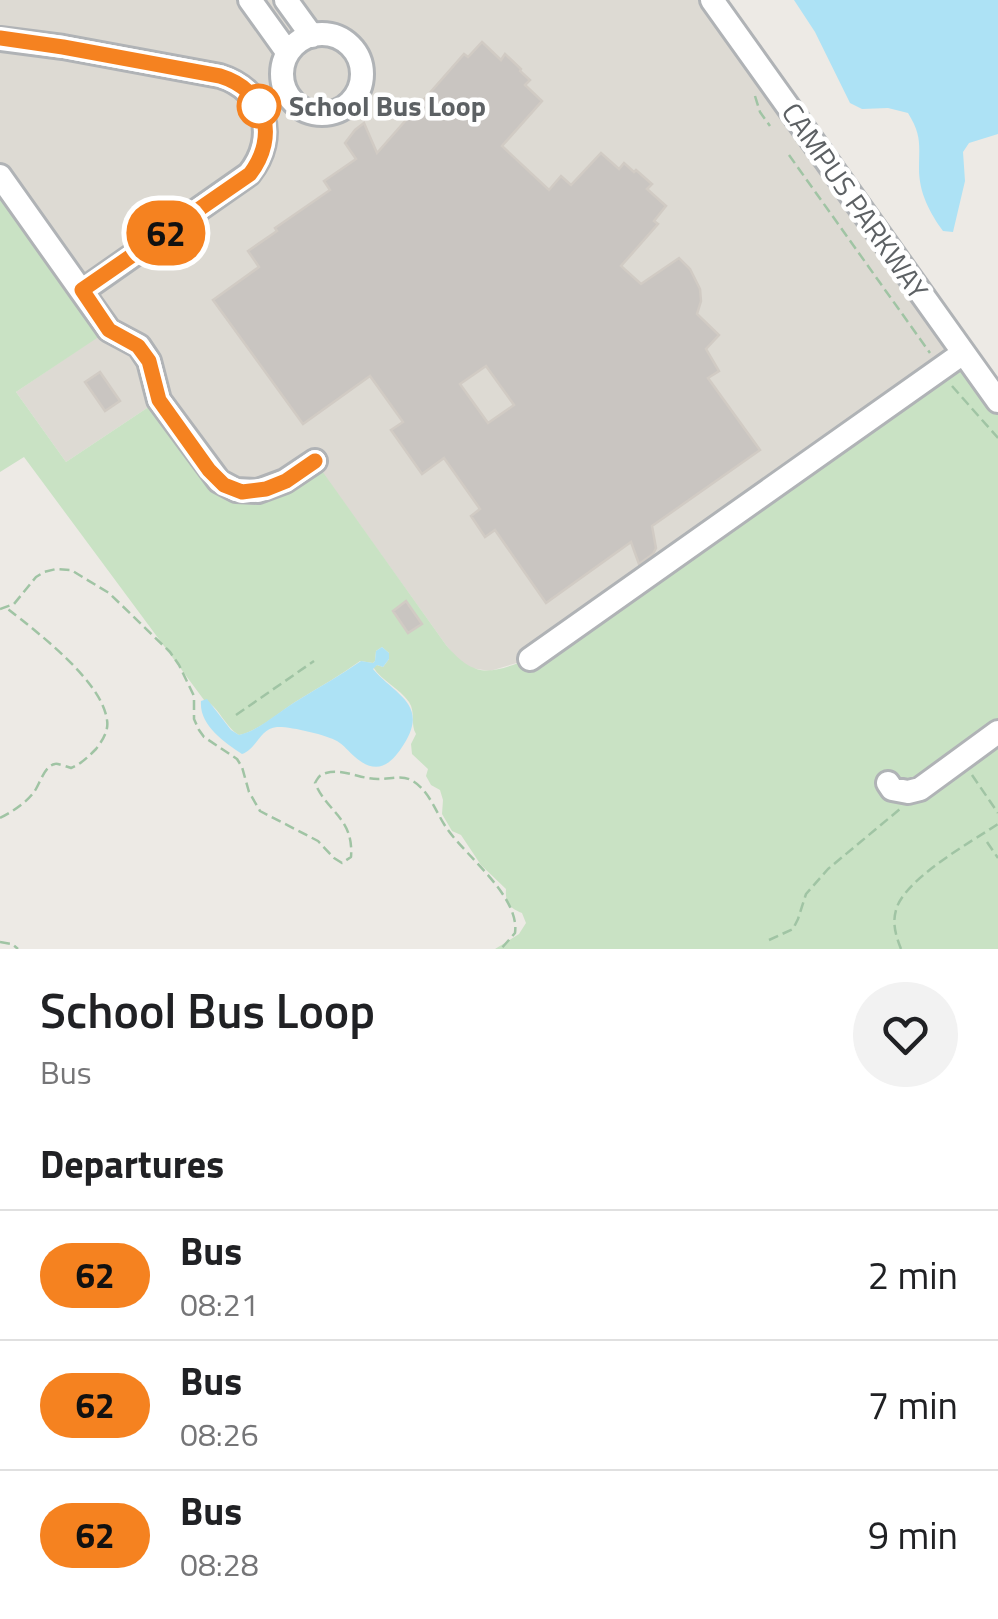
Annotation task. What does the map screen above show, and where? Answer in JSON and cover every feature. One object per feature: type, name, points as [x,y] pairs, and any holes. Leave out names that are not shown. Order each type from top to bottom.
[{"type":"street","points":[[250,0],[288,52]]},
{"type":"street","points":[[286,0],[312,36]]},
{"type":"street","name":"CAMPUS PARKWAY","points":[[712,0],[998,401]]},
{"type":"street","points":[[312,36],[339,38],[360,60],[362,81],[353,100],[337,112],[318,114],[299,108],[283,84],[288,52],[312,36]]},
{"type":"street","points":[[0,38],[220,76],[242,85],[262,111],[264,143],[250,174],[82,290]]},
{"type":"street","points":[[0,176],[109,330],[138,346],[149,361],[159,400],[224,485],[242,492],[266,489],[315,461]]},
{"type":"street","points":[[530,659],[963,353]]},
{"type":"street","points":[[888,783],[892,789],[920,789],[998,732]]},
{"type":"path","points":[[789,154],[932,356]]},
{"type":"path","points":[[948,380],[998,438]]},
{"type":"path","points":[[0,609],[14,604],[36,578],[56,568],[71,570],[109,593],[180,666],[194,696],[194,719],[199,730],[242,767],[260,812],[318,841],[342,863],[352,857],[345,824],[317,790],[316,779],[331,772],[376,780],[412,780],[424,791],[447,829],[491,878],[515,917],[515,933],[501,949]]},
{"type":"path","points":[[0,818],[32,796],[54,764],[71,768],[88,757],[107,729],[107,718],[89,683],[48,640],[6,608]]},
{"type":"path","points":[[236,714],[314,660]]},
{"type":"path","points":[[971,774],[998,812]]},
{"type":"path","points":[[769,940],[793,929],[806,894],[828,868],[901,808]]},
{"type":"path","points":[[901,949],[894,919],[905,892],[998,824]]},
{"type":"path","points":[[986,842],[998,858]]},
{"type":"path","points":[[0,942],[18,949]]},
{"type":"shaded area","points":[[0,0],[712,0],[963,353],[530,659],[490,671],[471,668],[460,662],[446,645],[315,462],[242,491],[159,400],[66,462],[16,392],[109,329],[0,176]]},
{"type":"green space","points":[[0,176],[109,330],[16,392],[66,462],[159,400],[230,488],[315,461],[446,645],[475,669],[494,670],[530,659],[963,353],[998,401],[998,949],[495,949],[519,934],[526,923],[522,913],[509,904],[506,889],[481,865],[442,814],[440,790],[431,785],[426,776],[428,769],[412,754],[416,734],[411,706],[373,667],[383,667],[389,653],[382,647],[376,651],[373,663],[360,661],[263,725],[239,735],[204,700],[24,457],[0,472]]},
{"type":"water","points":[[794,0],[998,0],[998,134],[969,143],[963,152],[965,181],[953,232],[943,231],[926,202],[919,178],[918,134],[908,113],[888,108],[862,109],[850,103],[815,32]]},
{"type":"water","points":[[382,647],[389,653],[389,659],[383,667],[377,665],[373,669],[406,701],[413,719],[404,744],[383,766],[363,763],[332,739],[283,727],[266,731],[242,754],[214,732],[201,710],[201,701],[207,699],[239,735],[263,724],[361,661],[373,663],[376,651]]},
{"type":"building","points":[[482,42],[501,60],[505,54],[530,80],[525,85],[542,101],[502,146],[549,190],[561,176],[571,185],[601,153],[619,169],[624,163],[652,184],[647,189],[666,206],[654,221],[658,224],[621,266],[641,284],[679,258],[690,269],[700,289],[697,314],[719,335],[706,349],[719,371],[708,378],[760,450],[652,526],[656,548],[653,554],[639,564],[631,542],[546,603],[495,530],[485,537],[471,516],[480,509],[444,458],[422,474],[391,430],[403,422],[370,376],[303,424],[213,300],[259,267],[248,251],[330,190],[324,181],[356,159],[345,143],[355,130],[364,123],[377,153],[464,54],[468,57]],"holes":[[[486,366],[514,405],[488,423],[460,384]]]},
{"type":"building","points":[[100,372],[120,401],[105,411],[85,382]]},
{"type":"building","points":[[406,601],[422,624],[408,633],[393,611]]},
{"type":"bus line","name":"62","points":[[0,38],[220,76],[250,92],[262,111],[264,143],[250,174],[82,290],[109,330],[138,346],[149,361],[159,400],[224,485],[242,492],[266,489],[315,461]]},
{"type":"place","name":"School Bus Loop","points":[[259,106]]}]
